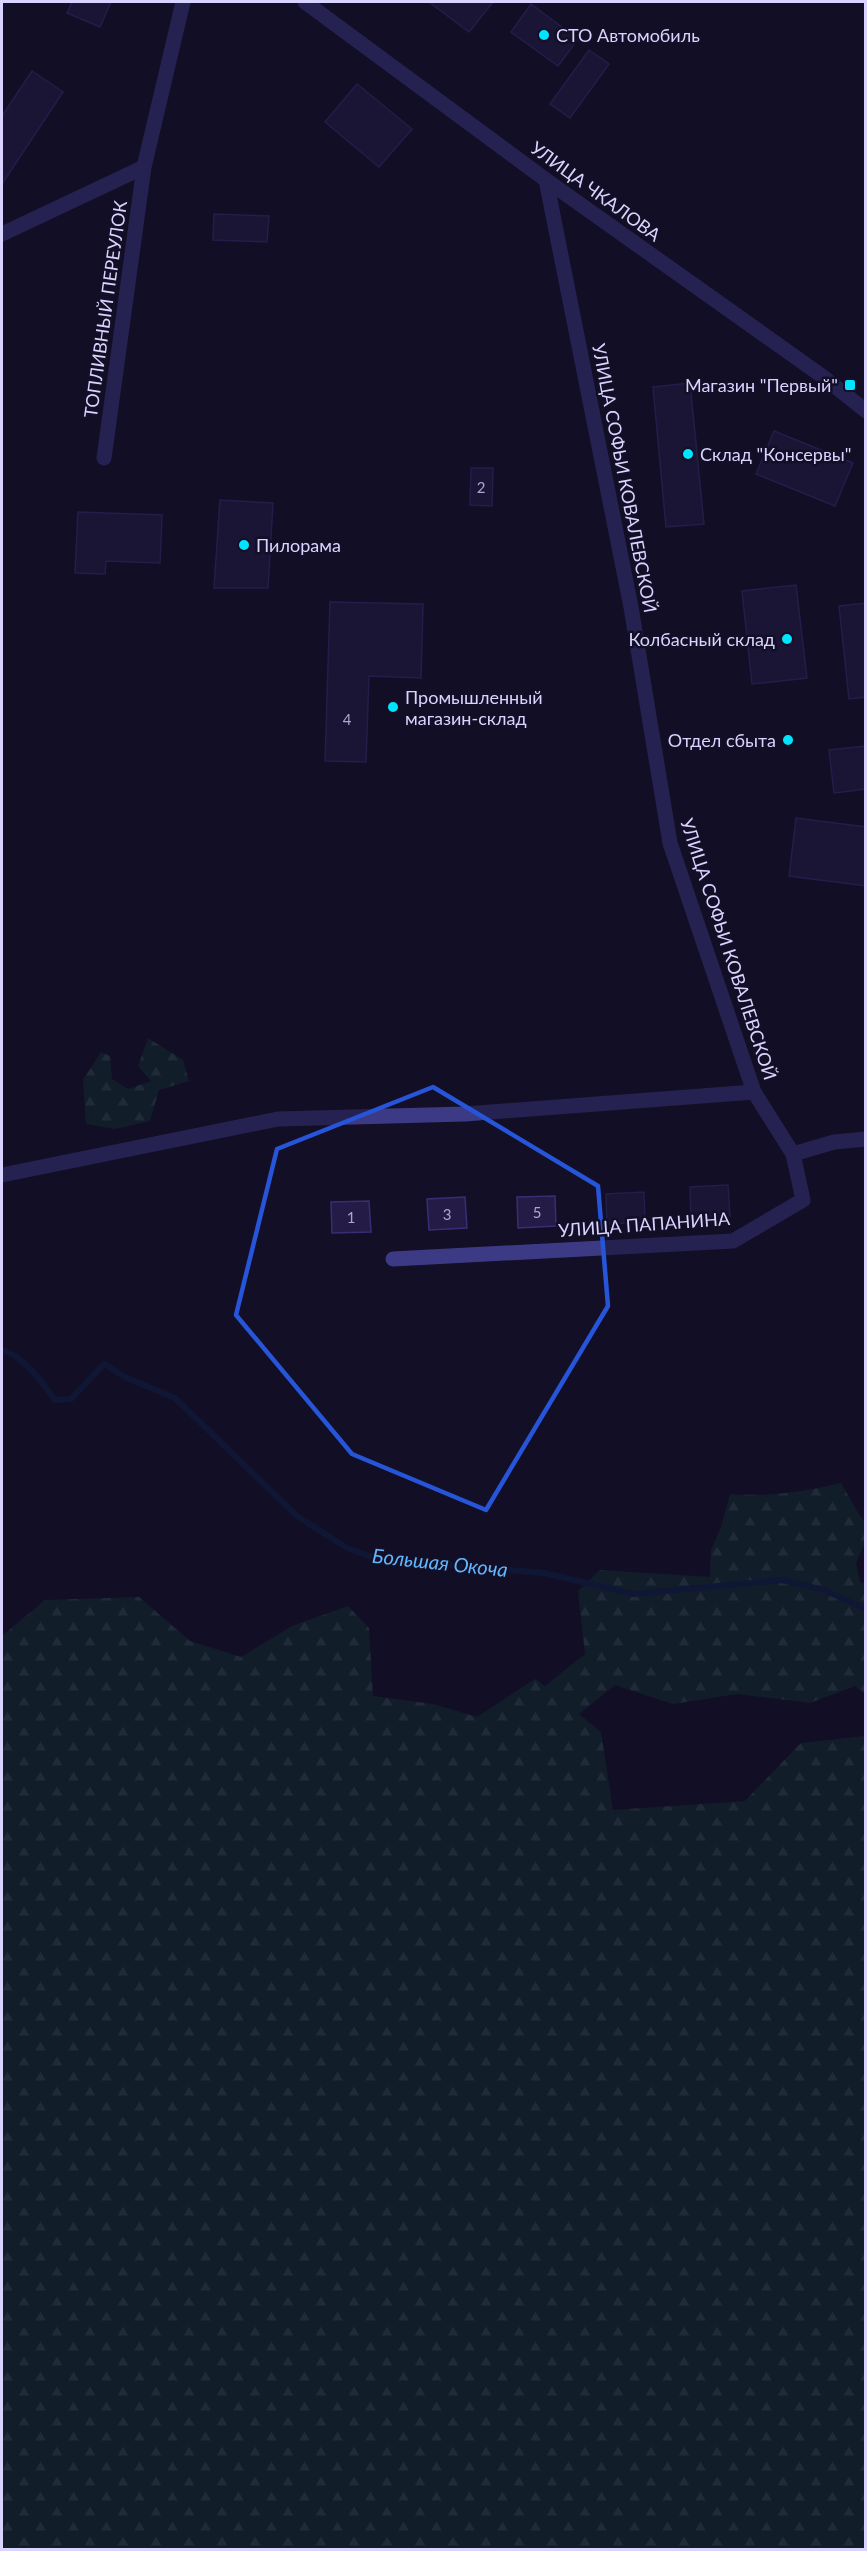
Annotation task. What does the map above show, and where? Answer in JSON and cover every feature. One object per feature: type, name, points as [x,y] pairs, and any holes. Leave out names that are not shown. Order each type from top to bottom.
[{"type":"street","name":"ТОПЛИВНЫЙ ПЕРЕУЛОК","points":[[104,458],[144,166],[183,2]]},
{"type":"street","name":"УЛИЦА ЧКАЛОВА","points":[[305,2],[546,180],[822,376],[866,411]]},
{"type":"street","name":"ТОПЛИВНЫЙ ПЕРЕУЛОК","points":[[2,234],[144,166]]},
{"type":"street","name":"УЛИЦА СОФЬИ КОВАЛЕВСКОЙ","points":[[546,180],[631,608],[670,843],[754,1092],[793,1154]]},
{"type":"street","points":[[2,1175],[278,1119],[465,1114],[754,1092]]},
{"type":"street","points":[[793,1154],[834,1142],[866,1139]]},
{"type":"street","name":"УЛИЦА ПАПАНИНА","points":[[393,1259],[733,1241],[803,1200],[793,1154]]},
{"type":"highlighted area","points":[[433,1087],[598,1186],[608,1306],[486,1510],[352,1454],[236,1315],[277,1149]]},
{"type":"green space","points":[[148,1038],[183,1060],[189,1081],[159,1090],[150,1121],[115,1129],[86,1124],[83,1080],[101,1052],[110,1056],[112,1079],[128,1089],[151,1081],[138,1066]]},
{"type":"green space","points":[[841,1483],[865,1521],[865,1543],[856,1563],[860,1582],[865,1584],[865,1694],[855,1686],[810,1703],[737,1694],[673,1704],[615,1685],[579,1714],[601,1732],[613,1810],[745,1801],[801,1743],[865,1736],[865,2549],[2,2549],[2,1636],[45,1600],[139,1597],[190,1641],[241,1657],[292,1626],[348,1606],[369,1628],[373,1696],[433,1704],[477,1717],[535,1679],[545,1686],[585,1654],[578,1591],[600,1570],[710,1577],[711,1550],[721,1527],[730,1494],[786,1493]]},
{"type":"building","points":[[72,2],[111,2],[100,27],[67,13]]},
{"type":"building","points":[[429,2],[493,2],[469,32]]},
{"type":"building","name":"СТО Автомобиль","points":[[531,4],[578,39],[558,66],[511,32]]},
{"type":"building","points":[[589,50],[609,64],[570,118],[550,104]]},
{"type":"building","points":[[32,71],[63,92],[2,184],[2,116]]},
{"type":"building","points":[[357,84],[412,129],[379,167],[325,122]]},
{"type":"building","points":[[214,214],[269,216],[267,242],[213,240]]},
{"type":"building","points":[[690,383],[704,524],[666,527],[653,387]]},
{"type":"building","points":[[774,431],[853,463],[835,506],[756,474]]},
{"type":"building","points":[[471,468],[493,468],[492,506],[470,505]]},
{"type":"building","name":"Пилорама","points":[[220,500],[273,503],[268,588],[214,588]]},
{"type":"building","points":[[78,512],[162,515],[160,563],[106,561],[105,574],[75,573]]},
{"type":"building","points":[[796,585],[807,678],[752,684],[742,591]]},
{"type":"building","points":[[330,602],[423,604],[421,678],[369,676],[366,762],[325,761]]},
{"type":"building","points":[[866,603],[866,697],[849,699],[839,606]]},
{"type":"building","points":[[866,746],[866,789],[834,793],[829,750]]},
{"type":"building","points":[[796,818],[866,827],[866,886],[789,876]]},
{"type":"building","points":[[728,1185],[730,1216],[691,1217],[690,1187]]},
{"type":"building","points":[[644,1192],[645,1222],[607,1224],[606,1194]]},
{"type":"building","points":[[555,1196],[556,1226],[518,1228],[517,1197]]},
{"type":"building","points":[[465,1197],[467,1228],[429,1230],[427,1199]]},
{"type":"building","points":[[369,1201],[371,1232],[332,1233],[331,1202]]},
{"type":"waterway","name":"Большая Окоча","points":[[2,1350],[25,1364],[55,1400],[71,1399],[104,1364],[127,1378],[175,1398],[297,1516],[347,1548],[377,1559],[544,1573],[633,1594],[782,1580],[824,1590],[866,1609]]},
{"type":"place","name":"СТО Автомобиль","points":[[544,35]]},
{"type":"place","name":"Магазин \"Первый\"","points":[[850,385]]},
{"type":"place","name":"Склад \"Консервы\"","points":[[688,454]]},
{"type":"place","name":"Пилорама","points":[[244,545]]},
{"type":"place","name":"Колбасный склад","points":[[787,639]]},
{"type":"place","name":"Промышленный магазин-склад","points":[[393,707]]},
{"type":"place","name":"Отдел сбыта","points":[[788,740]]}]
